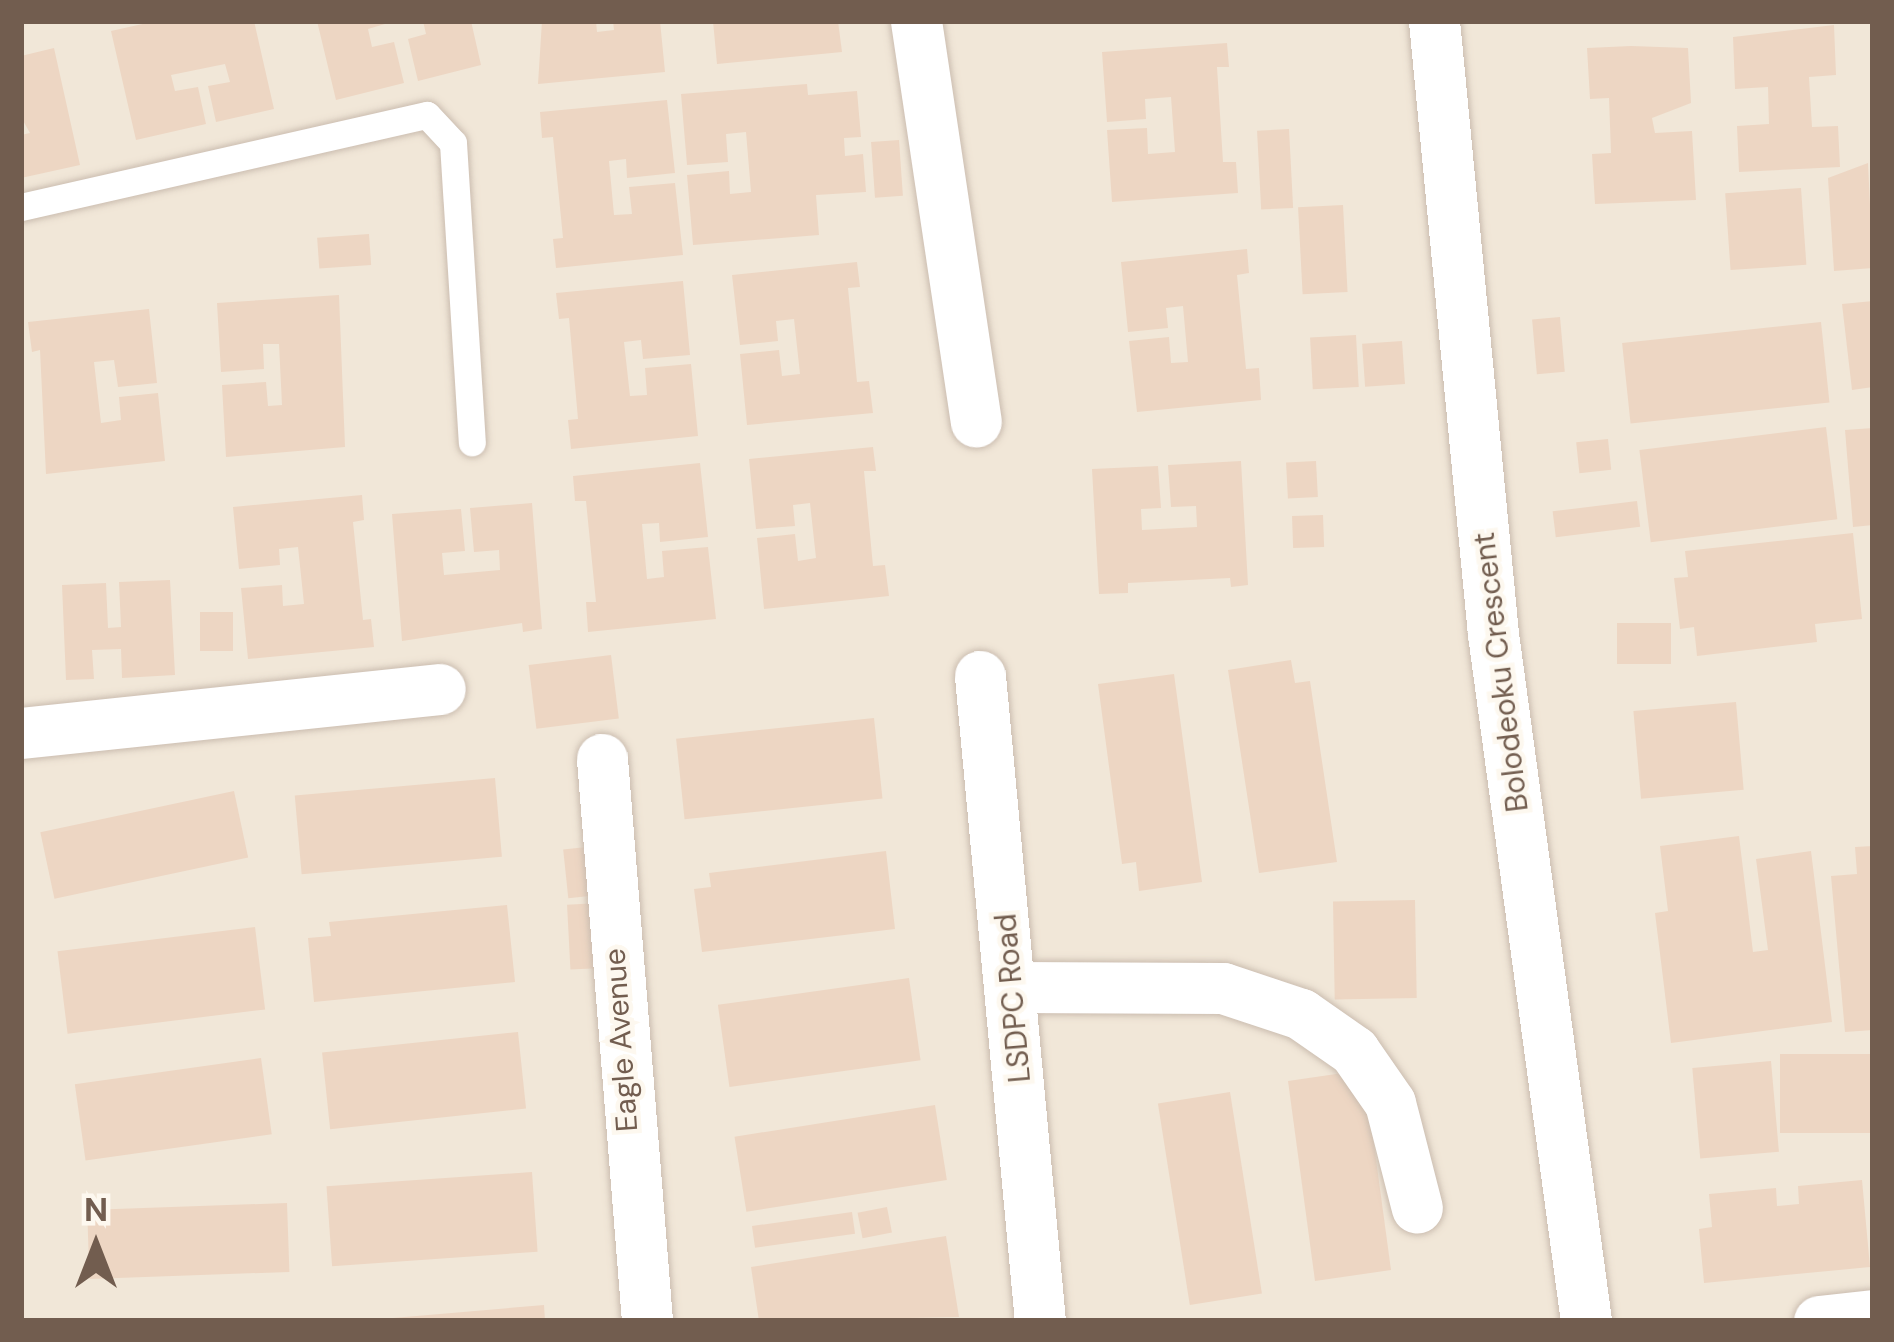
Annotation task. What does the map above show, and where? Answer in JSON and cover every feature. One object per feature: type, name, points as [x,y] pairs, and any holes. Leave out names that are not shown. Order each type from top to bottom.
[{"type":"street","points":[[916,21],[976,422]]},
{"type":"street","name":"Bolodeoku Crescent","points":[[1434,21],[1493,634],[1586,1321]]},
{"type":"street","name":"LSDPC Road","points":[[980,676],[1013,987],[1040,1321]]},
{"type":"street","points":[[21,733],[440,689]]},
{"type":"street","name":"Eagle Avenue","points":[[602,759],[647,1321]]},
{"type":"street","points":[[1013,987],[1223,988],[1301,1014],[1354,1051],[1390,1103],[1417,1208]]},
{"type":"street","points":[[1819,1321],[1873,1315]]},
{"type":"lane","points":[[21,207],[427,115],[453,142],[472,442]]},
{"type":"shaded area","points":[[21,21],[1873,21],[1873,1321],[21,1321]]},
{"type":"building","points":[[156,21],[254,21],[274,109],[216,122],[208,86],[230,82],[225,64],[171,75],[175,91],[198,87],[206,124],[136,140],[111,31]]},
{"type":"building","points":[[317,21],[395,21],[368,29],[372,47],[394,42],[404,83],[336,100]]},
{"type":"building","points":[[423,21],[471,21],[481,65],[418,81],[408,39],[426,34]]},
{"type":"building","points":[[542,21],[596,21],[597,32],[614,30],[613,21],[660,21],[665,72],[538,84]]},
{"type":"building","points":[[713,21],[838,21],[842,52],[717,64]]},
{"type":"building","points":[[1834,25],[1836,75],[1809,77],[1812,127],[1838,126],[1840,167],[1739,172],[1737,126],[1769,124],[1768,87],[1735,89],[1733,37]]},
{"type":"building","points":[[1227,43],[1229,67],[1217,67],[1223,162],[1236,162],[1238,193],[1112,202],[1107,130],[1147,128],[1148,154],[1175,152],[1171,97],[1145,99],[1146,119],[1107,122],[1102,52]]},
{"type":"building","points":[[54,48],[80,165],[21,178],[21,135],[30,133],[21,117],[21,56]]},
{"type":"building","points":[[1587,48],[1688,48],[1691,103],[1652,118],[1655,133],[1692,131],[1696,200],[1595,204],[1592,154],[1611,153],[1609,98],[1590,99]]},
{"type":"building","points":[[807,84],[808,95],[857,91],[861,137],[844,138],[845,156],[863,154],[866,192],[816,195],[819,235],[693,245],[687,175],[729,171],[730,194],[751,192],[746,132],[726,134],[728,162],[687,165],[681,94]]},
{"type":"building","points":[[667,100],[675,173],[627,178],[626,159],[609,161],[614,215],[632,214],[629,187],[675,183],[683,255],[556,268],[553,239],[563,238],[553,137],[542,138],[540,112]]},
{"type":"building","points":[[1289,129],[1293,208],[1261,210],[1257,131]]},
{"type":"building","points":[[899,140],[903,196],[875,198],[871,142]]},
{"type":"building","points":[[1868,163],[1873,268],[1834,271],[1828,178]]},
{"type":"building","points":[[1801,188],[1806,265],[1731,270],[1725,193]]},
{"type":"building","points":[[1343,205],[1348,292],[1303,294],[1298,207]]},
{"type":"building","points":[[369,234],[371,265],[319,269],[317,238]]},
{"type":"building","points":[[1247,249],[1249,273],[1237,275],[1246,369],[1259,368],[1261,400],[1137,412],[1129,341],[1169,337],[1171,363],[1188,362],[1183,306],[1166,308],[1168,328],[1128,332],[1121,262]]},
{"type":"building","points":[[857,262],[860,287],[848,288],[857,382],[869,381],[873,413],[747,425],[740,354],[779,350],[782,376],[800,374],[794,319],[776,321],[778,341],[740,345],[732,275]]},
{"type":"building","points":[[683,281],[690,355],[643,359],[641,340],[624,342],[630,396],[647,395],[645,368],[691,364],[698,436],[571,449],[568,420],[578,419],[569,318],[559,319],[556,293]]},
{"type":"building","points":[[339,295],[345,447],[226,457],[222,385],[266,382],[268,406],[282,405],[279,344],[263,344],[264,369],[221,372],[217,303]]},
{"type":"building","points":[[1873,301],[1873,387],[1852,390],[1842,304]]},
{"type":"building","points":[[149,309],[157,383],[118,387],[114,360],[94,362],[101,423],[121,420],[119,397],[158,393],[165,461],[46,474],[40,350],[32,352],[28,322]]},
{"type":"building","points":[[1560,317],[1565,372],[1537,374],[1532,319]]},
{"type":"building","points":[[1821,322],[1829,403],[1631,423],[1622,343]]},
{"type":"building","points":[[1356,335],[1359,387],[1313,389],[1310,337]]},
{"type":"building","points":[[1402,341],[1405,384],[1365,387],[1362,344]]},
{"type":"building","points":[[1826,427],[1837,519],[1651,542],[1639,450]]},
{"type":"building","points":[[1873,428],[1873,525],[1853,527],[1845,430]]},
{"type":"building","points":[[1608,439],[1611,470],[1579,473],[1576,442]]},
{"type":"building","points":[[873,447],[876,471],[864,471],[873,566],[885,565],[889,596],[764,609],[757,538],[795,534],[798,561],[816,558],[810,503],[793,505],[795,526],[756,529],[749,459]]},
{"type":"building","points":[[1241,461],[1248,585],[1231,587],[1230,578],[1128,583],[1128,593],[1099,594],[1092,469],[1158,466],[1161,508],[1141,509],[1142,530],[1197,527],[1196,506],[1171,507],[1168,465]]},
{"type":"building","points":[[1316,461],[1318,497],[1288,499],[1286,463]]},
{"type":"building","points":[[700,463],[708,537],[660,542],[659,523],[642,524],[647,579],[664,577],[662,551],[708,547],[716,619],[588,632],[586,602],[596,602],[586,501],[575,501],[573,476]]},
{"type":"building","points":[[362,495],[364,520],[353,522],[363,620],[371,619],[374,647],[248,659],[241,588],[282,585],[283,606],[304,604],[298,547],[279,549],[280,565],[239,569],[233,507]]},
{"type":"building","points":[[1637,501],[1640,527],[1556,537],[1553,511]]},
{"type":"building","points":[[532,503],[542,629],[523,632],[522,623],[402,641],[392,514],[461,509],[465,551],[442,553],[444,575],[500,570],[499,550],[474,552],[470,508]]},
{"type":"building","points":[[1323,515],[1324,547],[1293,548],[1292,516]]},
{"type":"building","points":[[1853,533],[1862,619],[1815,624],[1817,642],[1697,656],[1694,627],[1680,629],[1674,578],[1688,577],[1685,551]]},
{"type":"building","points":[[170,580],[175,675],[122,678],[121,649],[92,650],[94,679],[66,680],[62,585],[106,583],[108,628],[121,627],[119,582]]},
{"type":"building","points":[[200,612],[233,612],[233,651],[200,651]]},
{"type":"building","points":[[1617,623],[1671,623],[1671,664],[1617,664]]},
{"type":"building","points":[[611,655],[619,719],[536,729],[529,665]]},
{"type":"building","points":[[1291,660],[1295,683],[1310,681],[1337,862],[1259,873],[1228,670]]},
{"type":"building","points":[[1174,674],[1202,882],[1139,891],[1136,862],[1122,864],[1098,684]]},
{"type":"building","points":[[1736,702],[1744,790],[1641,799],[1633,711]]},
{"type":"building","points":[[874,718],[882,799],[685,819],[676,739]]},
{"type":"building","points":[[495,778],[502,857],[302,874],[295,796]]},
{"type":"building","points":[[234,791],[248,858],[54,899],[40,832]]},
{"type":"building","points":[[1739,836],[1753,952],[1768,950],[1756,859],[1811,851],[1832,1022],[1671,1043],[1655,913],[1668,911],[1660,846]]},
{"type":"building","points":[[596,846],[601,895],[568,898],[563,849]]},
{"type":"building","points":[[1873,846],[1873,1030],[1845,1032],[1831,876],[1857,874],[1855,847]]},
{"type":"building","points":[[886,851],[895,929],[702,952],[694,889],[711,887],[709,873]]},
{"type":"building","points":[[1415,900],[1417,998],[1335,999],[1333,901]]},
{"type":"building","points":[[599,903],[602,968],[570,970],[567,905]]},
{"type":"building","points":[[507,905],[515,982],[314,1002],[308,938],[331,936],[329,922]]},
{"type":"building","points":[[255,927],[265,1009],[68,1034],[57,951]]},
{"type":"building","points":[[909,978],[921,1060],[729,1087],[718,1005]]},
{"type":"building","points":[[518,1032],[526,1109],[330,1129],[322,1053]]},
{"type":"building","points":[[1780,1054],[1873,1054],[1873,1133],[1780,1133]]},
{"type":"building","points":[[261,1058],[272,1134],[86,1160],[75,1084]]},
{"type":"building","points":[[1771,1061],[1779,1152],[1700,1159],[1692,1068]]},
{"type":"building","points":[[1350,1072],[1367,1093],[1391,1270],[1315,1281],[1288,1081]]},
{"type":"building","points":[[1230,1092],[1262,1293],[1190,1305],[1158,1103]]},
{"type":"building","points":[[935,1105],[947,1180],[746,1212],[734,1137]]},
{"type":"building","points":[[532,1172],[538,1252],[332,1266],[327,1186]]},
{"type":"building","points":[[1862,1180],[1870,1267],[1704,1283],[1699,1229],[1712,1227],[1709,1194],[1776,1188],[1777,1206],[1799,1204],[1798,1186]]},
{"type":"building","points":[[287,1203],[289,1272],[90,1279],[87,1210]]},
{"type":"building","points":[[887,1207],[892,1233],[863,1238],[858,1213]]},
{"type":"building","points":[[852,1212],[855,1234],[755,1248],[752,1226]]},
{"type":"building","points":[[946,1236],[959,1317],[759,1321],[751,1267]]},
{"type":"building","points":[[544,1305],[545,1321],[393,1321],[393,1318]]}]
